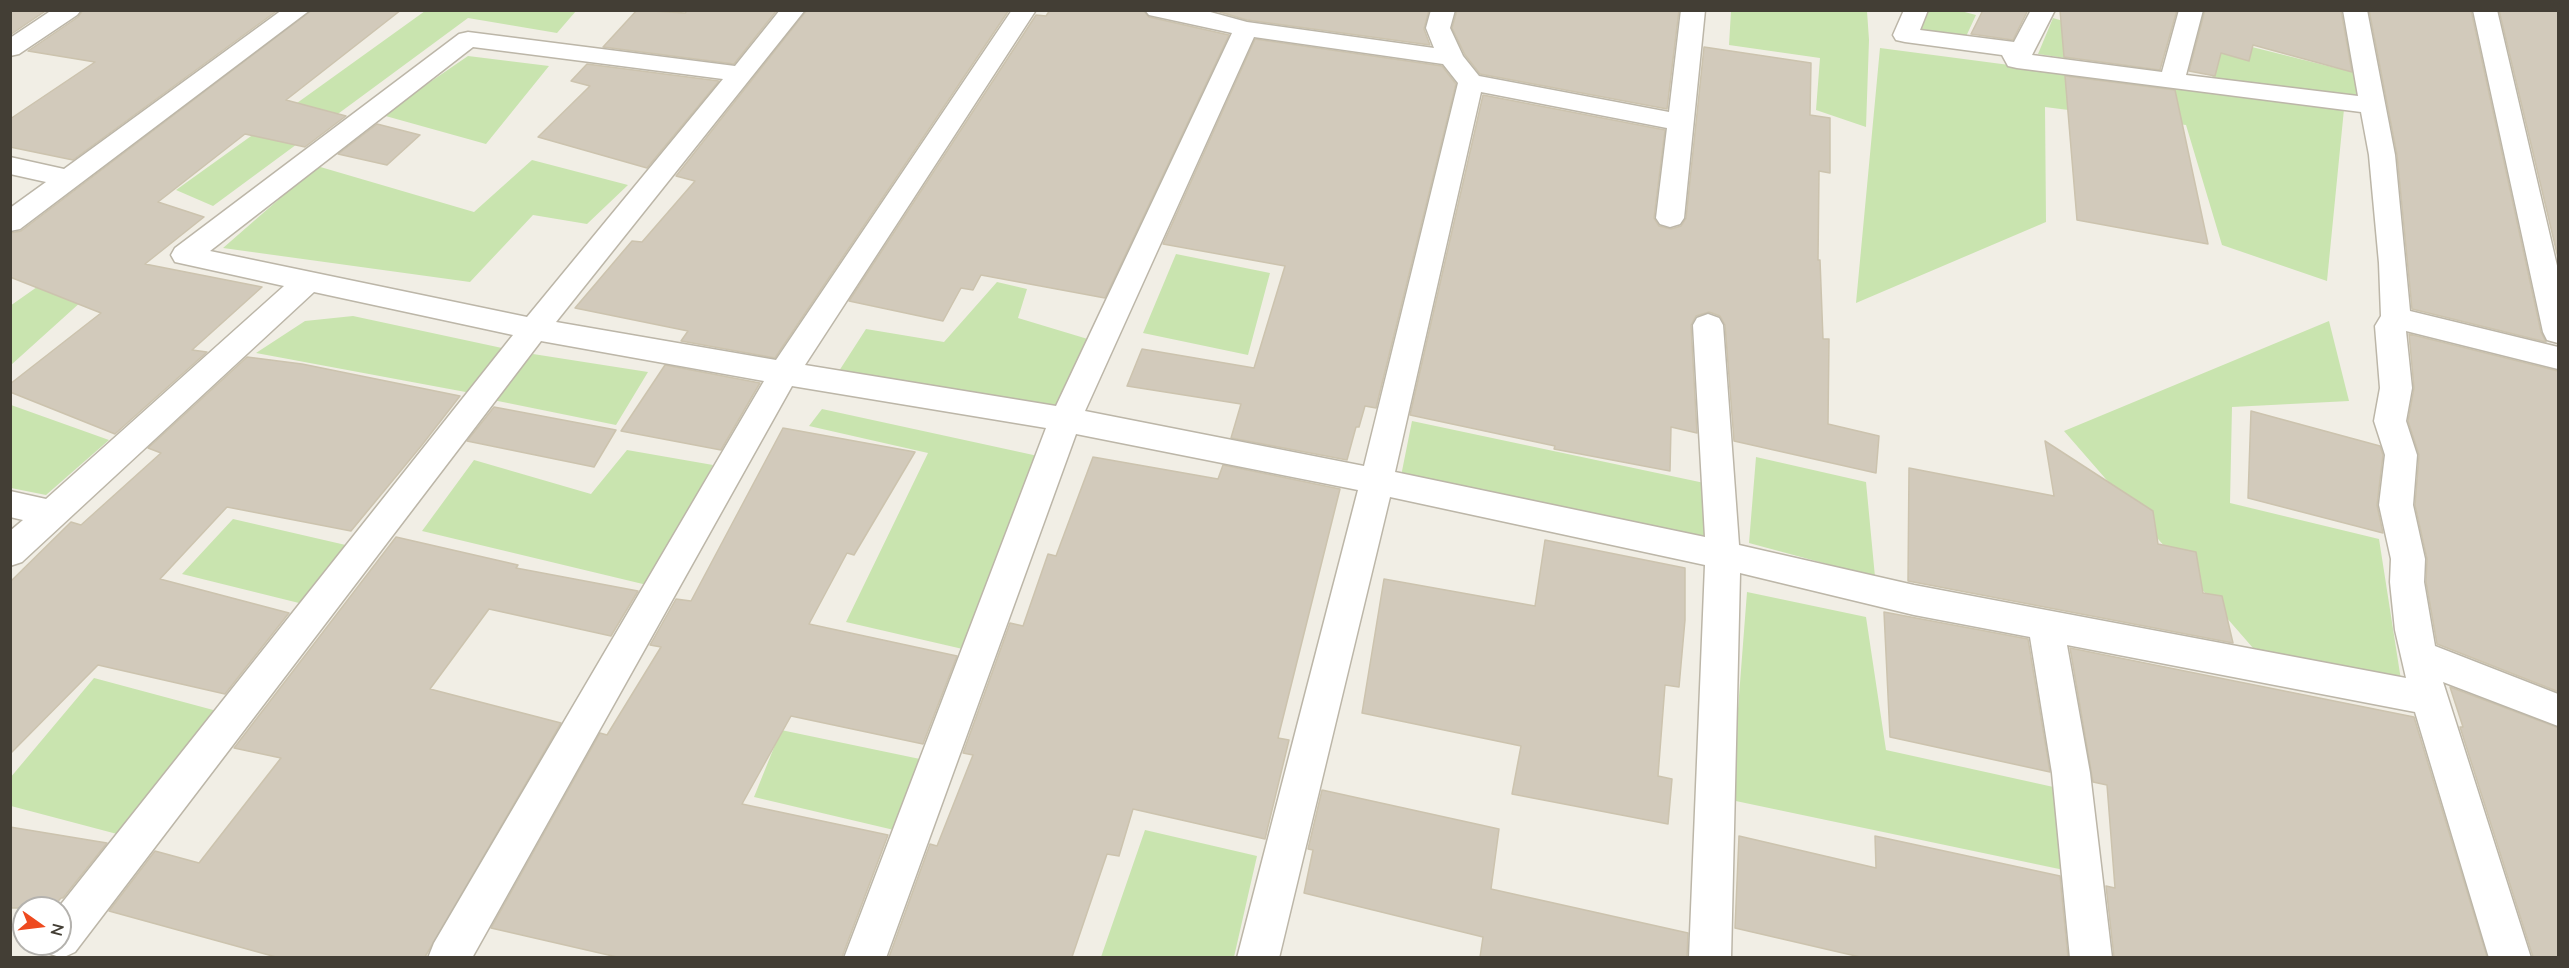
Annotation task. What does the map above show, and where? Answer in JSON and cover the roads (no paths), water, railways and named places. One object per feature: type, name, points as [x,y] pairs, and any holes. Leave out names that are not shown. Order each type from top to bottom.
[{"type":"street","points":[[10,50],[69,10]]},
{"type":"street","points":[[10,222],[298,10]]},
{"type":"street","points":[[72,923],[534,329],[793,10]]},
{"type":"street","points":[[449,957],[784,373],[1024,10]]},
{"type":"street","points":[[1157,10],[1207,14],[1246,29],[1461,70],[1679,122]]},
{"type":"street","points":[[1258,957],[1377,481],[1461,70],[1438,28],[1443,10]]},
{"type":"street","points":[[1670,218],[1693,10]]},
{"type":"street","points":[[1916,10],[1905,35],[2011,49],[2017,61]]},
{"type":"street","points":[[2017,61],[2043,10]]},
{"type":"street","points":[[2172,81],[2191,10]]},
{"type":"street","points":[[2355,10],[2382,155],[2396,318],[2391,326],[2396,388],[2390,421],[2401,455],[2396,505],[2408,559],[2407,582],[2419,656],[2429,699],[2510,957]]},
{"type":"street","points":[[2485,10],[2559,332]]},
{"type":"street","points":[[865,957],[1065,420],[1246,29]]},
{"type":"street","points":[[742,74],[468,39],[185,255],[534,329],[784,373],[1007,408],[1377,481],[1723,555],[1914,600],[2429,699]]},
{"type":"street","points":[[2017,61],[2372,106]]},
{"type":"street","points":[[10,165],[68,179]]},
{"type":"street","points":[[10,552],[308,281]]},
{"type":"street","points":[[2396,318],[2559,358]]},
{"type":"street","points":[[1708,325],[1723,555],[1710,957]]},
{"type":"street","points":[[10,504],[51,513]]},
{"type":"street","points":[[2046,624],[2071,773],[2091,957]]},
{"type":"street","points":[[2419,656],[2559,710]]}]
